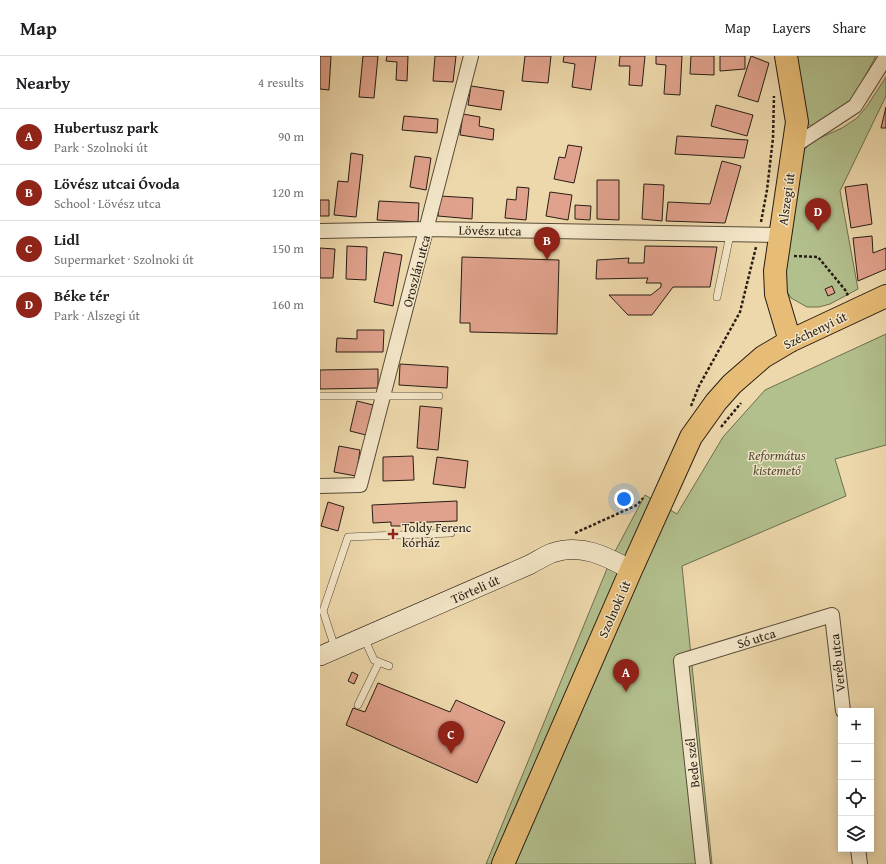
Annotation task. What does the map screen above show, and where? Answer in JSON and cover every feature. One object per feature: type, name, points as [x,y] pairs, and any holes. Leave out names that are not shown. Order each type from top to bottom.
[{"type":"main road","name":"Alszegi út","points":[[786,56],[797,122],[775,271],[776,294],[790,341]]},
{"type":"main road","points":[[776,294],[784,309],[796,319],[816,327],[831,321]]},
{"type":"main road","name":"Széchenyi út","points":[[748,370],[763,357],[790,341],[886,296]]},
{"type":"main road","name":"Szolnoki út","points":[[503,864],[631,570],[691,437],[716,402],[748,370]]},
{"type":"main road","name":"Törteli út","points":[[328,653],[530,565],[552,553],[573,549],[589,551],[611,559],[631,570]]},
{"type":"street","name":"Oroszlán utca","points":[[320,486],[360,485],[471,56]]},
{"type":"street","points":[[794,146],[855,106],[886,57]]},
{"type":"street","name":"Lövész utca","points":[[320,231],[427,229],[781,235]]},
{"type":"street","name":"Só utca","points":[[681,661],[832,614]]},
{"type":"street","name":"Veréb utca","points":[[832,614],[843,708]]},
{"type":"street","name":"Bede szél","points":[[681,661],[703,864]]},
{"type":"street","points":[[858,852],[860,864]]},
{"type":"lane","points":[[717,297],[730,235]]},
{"type":"lane","points":[[320,396],[439,396]]},
{"type":"lane","points":[[328,653],[322,611],[348,537],[451,533]]},
{"type":"lane","points":[[364,637],[374,660],[389,666]]},
{"type":"lane","points":[[358,705],[379,662]]},
{"type":"path","points":[[688,412],[699,386],[740,312],[767,190],[773,138],[774,90]]},
{"type":"path","points":[[753,258],[777,256],[818,257],[846,292],[852,312]]},
{"type":"path","points":[[716,433],[741,402]]},
{"type":"green space","points":[[795,56],[876,56],[853,98],[834,113],[812,126],[803,121]]},
{"type":"green space","points":[[886,77],[886,96],[840,191],[858,289],[830,304],[819,307],[807,307],[791,298],[786,290],[781,271],[799,161],[804,150],[813,141],[842,128],[857,118],[867,106]]},
{"type":"green space","name":"Református kistemető","points":[[886,334],[886,445],[835,459],[846,496],[682,566],[712,864],[486,864],[611,559],[645,495],[677,514],[723,437],[765,390]]},
{"type":"building","points":[[320,56],[331,56],[329,90],[320,89]]},
{"type":"building","points":[[363,56],[378,56],[374,98],[359,97]]},
{"type":"building","points":[[387,56],[408,56],[407,81],[396,80],[397,62],[386,61]]},
{"type":"building","points":[[435,56],[456,56],[453,82],[433,81]]},
{"type":"building","points":[[525,56],[551,56],[548,83],[522,81]]},
{"type":"building","points":[[564,56],[596,56],[591,90],[572,87],[575,64],[563,62]]},
{"type":"building","points":[[620,56],[645,56],[642,86],[629,85],[630,66],[619,66]]},
{"type":"building","points":[[656,56],[682,56],[680,95],[664,94],[666,65],[656,64]]},
{"type":"building","points":[[691,56],[714,56],[714,75],[690,74]]},
{"type":"building","points":[[720,56],[745,56],[745,69],[720,71]]},
{"type":"building","points":[[751,56],[769,63],[758,102],[738,96]]},
{"type":"building","points":[[471,86],[504,91],[501,110],[468,105]]},
{"type":"building","points":[[716,105],[753,115],[747,136],[711,126]]},
{"type":"building","points":[[886,107],[886,128],[881,128]]},
{"type":"building","points":[[463,114],[480,117],[479,126],[494,129],[493,140],[460,135]]},
{"type":"building","points":[[404,116],[438,119],[437,133],[402,130]]},
{"type":"building","points":[[677,136],[748,140],[744,158],[675,154]]},
{"type":"building","points":[[568,145],[582,147],[574,183],[554,179],[559,157],[565,158]]},
{"type":"building","points":[[351,153],[363,155],[356,217],[334,215],[338,181],[348,182]]},
{"type":"building","points":[[415,156],[431,158],[426,190],[410,187]]},
{"type":"building","points":[[722,161],[741,166],[725,223],[666,221],[668,202],[710,204]]},
{"type":"building","points":[[597,180],[619,180],[619,220],[597,219]]},
{"type":"building","points":[[644,184],[664,185],[662,221],[642,219]]},
{"type":"building","points":[[867,184],[872,224],[851,228],[845,187]]},
{"type":"building","points":[[517,187],[529,188],[526,220],[505,218],[507,199],[516,200]]},
{"type":"building","points":[[550,192],[572,195],[568,220],[546,216]]},
{"type":"building","points":[[440,196],[473,198],[472,219],[438,216]]},
{"type":"building","points":[[320,200],[329,200],[329,216],[320,216]]},
{"type":"building","points":[[379,201],[419,203],[418,222],[377,220]]},
{"type":"building","points":[[575,205],[591,206],[590,220],[575,219]]},
{"type":"building","points":[[872,236],[873,253],[886,248],[886,269],[858,281],[853,238]]},
{"type":"building","points":[[347,246],[367,247],[366,280],[346,279]]},
{"type":"building","points":[[645,246],[717,247],[710,287],[673,287],[652,315],[628,315],[609,295],[651,295],[661,287],[661,283],[646,283],[648,278],[596,279],[597,260],[629,258],[628,263],[644,263]]},
{"type":"building","points":[[320,248],[335,249],[333,278],[320,278]]},
{"type":"building","points":[[384,252],[402,255],[393,306],[374,302]]},
{"type":"building","points":[[462,257],[559,260],[557,334],[470,332],[470,323],[460,323]]},
{"type":"building","points":[[832,286],[835,293],[828,296],[825,289]]},
{"type":"building","points":[[357,330],[384,330],[383,352],[336,352],[337,338],[357,339]]},
{"type":"building","points":[[400,364],[448,367],[447,388],[399,385]]},
{"type":"building","points":[[378,369],[378,388],[320,389],[320,370]]},
{"type":"building","points":[[357,401],[373,405],[366,435],[350,431]]},
{"type":"building","points":[[420,406],[442,408],[438,450],[417,448]]},
{"type":"building","points":[[339,446],[360,450],[356,476],[334,472]]},
{"type":"building","points":[[413,456],[414,480],[383,481],[383,457]]},
{"type":"building","points":[[437,457],[468,461],[465,488],[433,484]]},
{"type":"building","points":[[457,501],[457,521],[402,523],[402,526],[391,526],[391,522],[373,523],[372,505]]},
{"type":"building","points":[[328,502],[344,507],[338,531],[321,526]]},
{"type":"building","points":[[352,672],[358,675],[354,684],[348,681]]},
{"type":"building","points":[[378,683],[450,712],[456,700],[505,722],[477,783],[346,725],[353,708],[365,712]]},
{"type":"place","name":"Béke tér","points":[[818,231]]},
{"type":"place","name":"Lövész utcai Óvoda","points":[[547,260]]},
{"type":"place","name":"Toldy Ferenc kórház","points":[[393,534]]},
{"type":"place","name":"Hubertusz park","points":[[626,692]]},
{"type":"place","name":"Lidl","points":[[451,754]]}]
